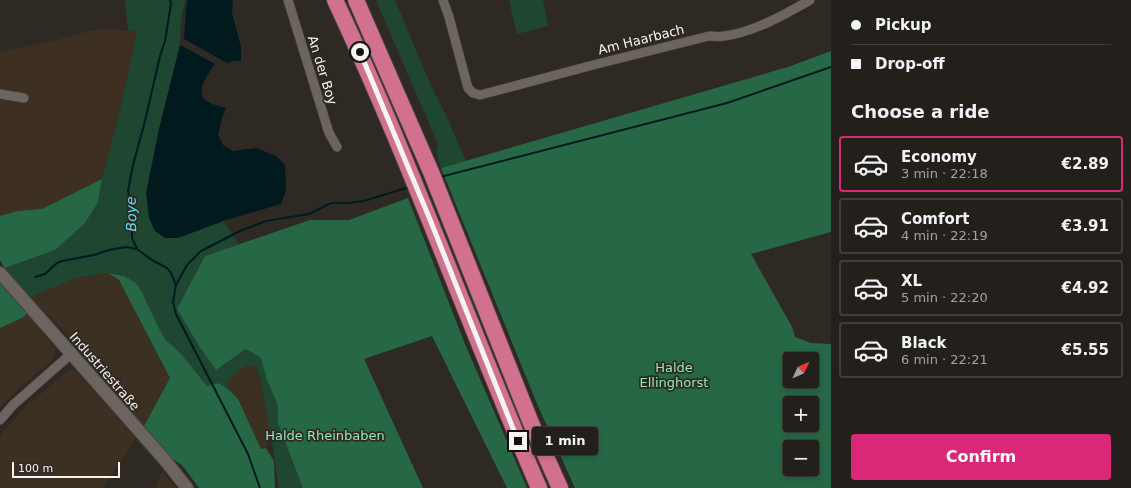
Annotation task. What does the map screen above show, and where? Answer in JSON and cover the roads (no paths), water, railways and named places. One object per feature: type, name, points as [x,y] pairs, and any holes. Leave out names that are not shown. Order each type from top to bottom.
[{"type":"highway","points":[[335,0],[368,71],[431,222],[485,360],[539,488]]},
{"type":"highway","points":[[356,0],[431,172],[531,423],[560,488]]},
{"type":"street","name":"An der Boy","points":[[288,0],[328,133],[337,147]]},
{"type":"street","name":"Am Haarbach","points":[[443,0],[468,88],[475,94],[482,95],[596,64],[709,36],[723,37],[735,35],[780,17],[810,0]]},
{"type":"street","points":[[0,94],[24,98]]},
{"type":"street","name":"Industriestraße","points":[[0,273],[188,488]]},
{"type":"street","points":[[0,420],[14,405],[71,354]]},
{"type":"water","points":[[187,0],[233,0],[232,13],[241,47],[241,61],[227,63],[184,39]]},
{"type":"water","points":[[180,45],[215,64],[206,77],[202,88],[202,93],[203,97],[209,102],[226,108],[218,135],[223,145],[233,151],[256,148],[276,156],[285,165],[286,190],[281,204],[223,221],[178,238],[165,238],[155,231],[149,218],[146,193],[159,129]]},
{"type":"waterway","name":"Boye","points":[[170,0],[171,4],[165,41],[133,165],[128,191],[132,213],[132,238],[137,249],[152,260],[167,268],[171,273],[176,285],[173,302],[176,314],[248,454],[260,488]]},
{"type":"waterway","points":[[440,177],[727,103],[831,67]]},
{"type":"waterway","points":[[176,285],[187,265],[201,251],[240,231],[266,221],[309,214],[331,203],[364,201],[409,187]]},
{"type":"waterway","points":[[35,277],[45,274],[57,263],[62,261],[126,247],[137,249]]},
{"type":"park label","name":"Halde Ellinghorst","points":[[674,374]]},
{"type":"park label","name":"Halde Rheinbaben","points":[[325,435]]}]
